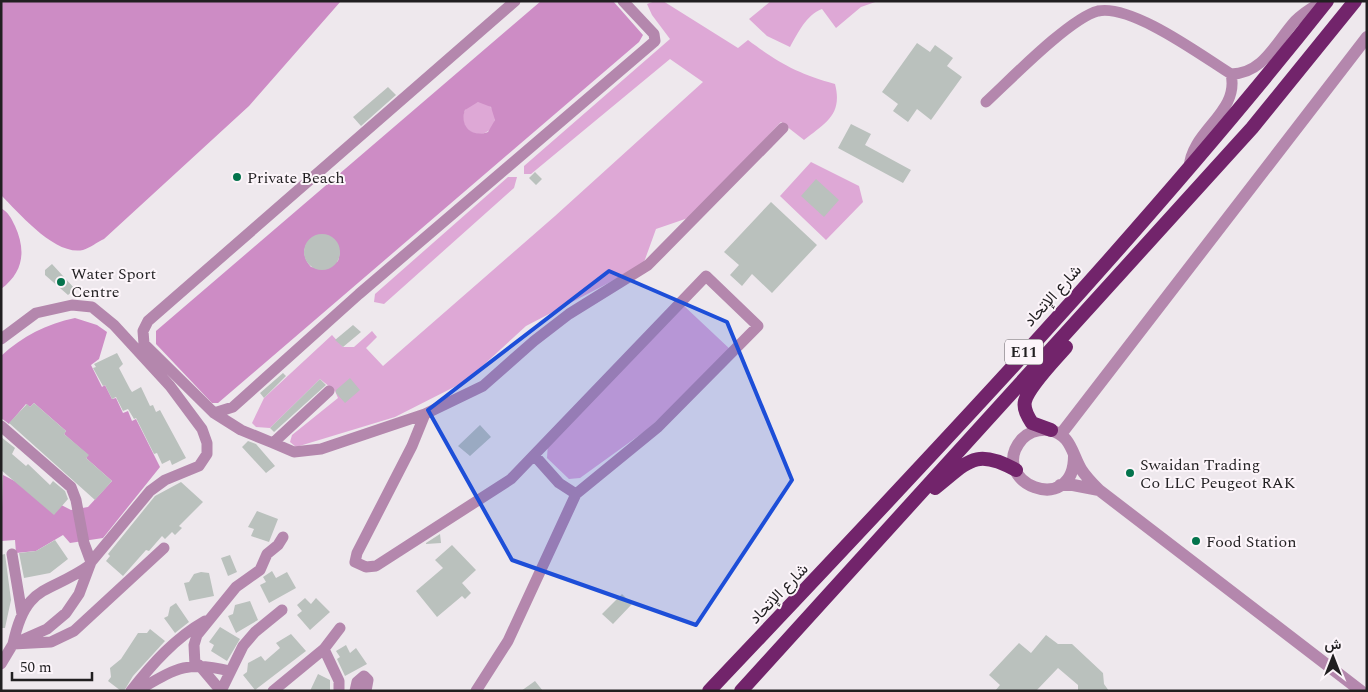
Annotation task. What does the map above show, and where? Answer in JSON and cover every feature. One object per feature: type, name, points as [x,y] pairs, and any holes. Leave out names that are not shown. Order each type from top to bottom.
[{"type":"highway","name":"شارع الإتحاد","points":[[709,691],[884,506],[1189,168],[1261,84],[1326,1]]},
{"type":"highway","name":"E11","points":[[741,691],[1252,128],[1355,1]]},
{"type":"highway","points":[[1056,432],[1032,423],[1026,413],[1025,402],[1030,392],[1116,280]]},
{"type":"highway","points":[[900,517],[973,460],[985,457],[998,460],[1016,470]]},
{"type":"street","points":[[515,1],[148,321],[143,331],[144,344],[214,413],[241,430],[294,452],[321,449],[425,414],[483,386],[534,341],[569,314],[648,265],[692,224],[783,128]]},
{"type":"street","points":[[214,413],[233,407],[359,294],[655,41],[654,34],[623,1]]},
{"type":"street","points":[[986,102],[1069,26],[1107,6],[1145,21],[1231,74],[1244,73],[1256,68],[1296,20],[1326,1]]},
{"type":"street","points":[[1056,432],[1367,37]]},
{"type":"street","points":[[1189,168],[1194,147],[1230,99],[1233,86],[1231,74]]},
{"type":"street","points":[[425,414],[412,446],[361,543],[355,562],[360,566],[376,566],[511,479],[706,276],[758,326],[658,427],[576,494],[508,641],[476,691]]},
{"type":"street","points":[[1,339],[36,313],[72,305],[92,308],[114,325],[158,371],[202,429],[207,443],[208,454],[195,468],[165,480],[150,490],[91,563],[78,573],[40,590],[30,599],[22,614],[13,644],[1,664]]},
{"type":"street","points":[[273,443],[329,391]]},
{"type":"street","points":[[1,426],[66,481],[74,492],[84,543],[91,563],[79,594],[66,613],[47,629],[13,644]]},
{"type":"street","points":[[1099,490],[1080,485],[1060,486],[1052,489],[1033,488],[1024,483],[1016,470],[1014,456],[1023,438],[1041,430],[1056,432],[1067,440],[1080,468],[1099,490],[1360,691]]},
{"type":"street","points":[[534,455],[559,483],[576,494]]},
{"type":"street","points":[[1060,486],[1072,472],[1074,455]]},
{"type":"street","points":[[282,610],[255,632],[242,646],[222,691],[197,665],[195,641],[209,619],[236,587],[260,570],[267,554],[278,545],[283,537]]},
{"type":"street","points":[[13,644],[51,642],[74,630],[164,548]]},
{"type":"street","points":[[12,554],[22,614]]},
{"type":"street","points":[[131,691],[148,669],[178,640],[209,619]]},
{"type":"street","points":[[273,691],[324,649],[340,628]]},
{"type":"street","points":[[324,649],[339,681],[339,691]]},
{"type":"street","points":[[136,691],[173,671],[197,665],[230,671]]},
{"type":"street","points":[[355,691],[357,682],[364,676],[368,680],[366,691]]},
{"type":"highlighted area","points":[[609,271],[727,322],[792,480],[696,625],[512,560],[428,410]]},
{"type":"shaded area","points":[[1,1],[341,1],[249,106],[104,239],[83,250],[72,250],[49,240],[38,232],[1,195]]},
{"type":"shaded area","points":[[541,1],[613,1],[643,35],[639,42],[218,403],[212,403],[156,344],[156,331]],"holes":[[[478,102],[491,107],[495,120],[488,132],[472,132],[465,126],[465,110]],[[318,235],[324,235],[333,239],[339,250],[338,261],[326,269],[311,267],[305,258],[306,245]]]},
{"type":"shaded area","points":[[663,1],[738,48],[748,40],[789,67],[835,84],[837,95],[834,111],[825,123],[804,140],[781,122],[691,217],[656,229],[643,265],[526,326],[466,381],[395,417],[296,447],[290,442],[292,435],[338,398],[335,391],[320,379],[270,428],[256,427],[252,423],[264,398],[332,335],[343,347],[354,347],[372,331],[377,337],[366,348],[383,366],[555,216],[703,82],[670,59],[531,174],[524,174],[524,166],[670,39],[652,15],[647,4]]},
{"type":"shaded area","points":[[771,1],[878,1],[861,7],[836,28],[822,9],[816,12],[803,25],[790,47],[767,36],[749,19]]},
{"type":"shaded area","points":[[479,102],[485,103],[490,107],[494,112],[494,124],[490,129],[485,133],[479,134],[473,133],[468,129],[464,124],[463,118],[464,112],[468,107],[473,103]]},
{"type":"shaded area","points":[[811,162],[859,186],[863,202],[826,240],[780,196]]},
{"type":"shaded area","points":[[508,177],[517,177],[514,188],[384,304],[374,302],[375,294]]},
{"type":"shaded area","points":[[1,208],[8,214],[15,226],[21,244],[21,260],[14,275],[1,289]]},
{"type":"shaded area","points":[[682,304],[732,351],[648,429],[580,478],[569,479],[547,458],[548,442]]},
{"type":"shaded area","points":[[75,318],[97,325],[107,332],[99,359],[91,365],[102,387],[105,385],[112,399],[116,398],[123,413],[128,411],[132,421],[136,419],[160,467],[103,538],[70,543],[63,535],[36,551],[16,553],[15,540],[1,541],[3,475],[71,510],[88,507],[112,481],[86,458],[88,455],[64,434],[66,431],[34,403],[30,407],[26,404],[9,424],[1,418],[1,356],[18,342],[35,332]]},
{"type":"building","points":[[917,43],[930,52],[935,45],[953,58],[947,66],[962,77],[931,120],[917,109],[908,122],[893,111],[898,104],[882,92]]},
{"type":"building","points":[[388,87],[396,95],[361,126],[353,117]]},
{"type":"building","points":[[851,124],[871,134],[865,145],[911,170],[903,183],[838,148]]},
{"type":"building","points":[[535,172],[542,179],[536,185],[529,178]]},
{"type":"building","points":[[816,179],[839,200],[824,217],[801,196]]},
{"type":"building","points":[[771,202],[817,245],[772,293],[752,274],[742,286],[730,275],[739,265],[724,252]]},
{"type":"building","points":[[322,234],[334,240],[340,252],[334,264],[322,270],[310,264],[304,252],[310,240]]},
{"type":"building","name":"Water Sport Centre","points":[[52,264],[75,289],[68,295],[45,275],[45,270]]},
{"type":"building","points":[[353,325],[361,332],[343,347],[335,340]]},
{"type":"building","points":[[117,353],[123,364],[119,368],[130,389],[132,392],[141,387],[150,406],[153,405],[156,412],[160,410],[186,458],[172,465],[170,460],[162,464],[157,453],[154,454],[136,418],[134,419],[128,409],[123,411],[116,397],[112,399],[105,385],[103,386],[93,368],[96,367],[94,364]]},
{"type":"building","points":[[283,373],[286,376],[264,398],[260,393]]},
{"type":"building","points":[[350,378],[360,390],[345,403],[336,393],[336,390]]},
{"type":"building","points":[[320,379],[326,385],[274,432],[270,428]]},
{"type":"building","points":[[34,403],[66,431],[64,434],[89,455],[86,458],[112,481],[95,500],[9,423],[27,404],[30,407]]},
{"type":"building","points":[[480,425],[491,437],[470,456],[458,446]]},
{"type":"building","points":[[1,437],[15,448],[12,454],[26,466],[28,464],[50,485],[53,481],[65,491],[68,499],[54,515],[1,470]]},
{"type":"building","points":[[248,441],[256,444],[275,466],[266,473],[242,447]]},
{"type":"building","points":[[181,482],[203,502],[179,526],[182,528],[175,535],[172,532],[165,539],[162,536],[149,551],[146,550],[123,576],[106,561],[110,556],[108,554],[155,496]]},
{"type":"building","points":[[257,511],[278,519],[269,542],[251,536],[254,529],[248,527]]},
{"type":"building","points":[[440,534],[441,543],[426,544],[426,543]]},
{"type":"building","points":[[55,540],[68,559],[50,573],[24,578],[19,553],[36,551]]},
{"type":"building","points":[[452,545],[476,570],[462,583],[471,593],[465,599],[462,596],[437,617],[416,591],[443,568],[435,560]]},
{"type":"building","points":[[5,554],[11,600],[5,628],[1,628],[1,555]]},
{"type":"building","points":[[230,555],[237,572],[228,576],[221,558]]},
{"type":"building","points":[[272,571],[276,578],[287,572],[296,588],[269,603],[260,585],[266,582],[263,577]]},
{"type":"building","points":[[201,572],[209,573],[214,596],[189,601],[184,583],[189,582],[194,574]]},
{"type":"building","points":[[622,594],[632,604],[613,624],[602,614]]},
{"type":"building","points":[[305,598],[311,604],[316,598],[330,612],[310,630],[297,615],[302,611],[297,605]]},
{"type":"building","points":[[250,601],[258,620],[236,633],[228,616],[233,614],[235,605]]},
{"type":"building","points":[[176,603],[189,622],[175,633],[164,618],[168,616],[170,607]]},
{"type":"building","points":[[220,627],[240,639],[227,661],[211,651],[214,645],[209,642]]},
{"type":"building","points":[[150,629],[165,641],[133,676],[124,691],[121,691],[108,681],[111,677],[110,668],[121,659],[138,633],[147,633]]},
{"type":"building","points":[[291,634],[306,651],[255,690],[243,675],[247,672],[248,663],[261,656],[265,661],[280,648],[276,643]]},
{"type":"building","points":[[1046,635],[1058,644],[1072,644],[1103,673],[1104,684],[1109,691],[1078,691],[1078,685],[1058,668],[1036,691],[995,691],[1000,685],[989,675],[1019,643],[1031,653]]},
{"type":"building","points":[[346,645],[350,653],[356,648],[367,664],[345,676],[337,659],[340,657],[336,651]]},
{"type":"building","points":[[318,674],[330,680],[330,691],[310,691]]},
{"type":"building","points":[[535,681],[543,691],[521,691]]},
{"type":"place","name":"Private Beach","points":[[237,177]]},
{"type":"place","name":"Water Sport Centre","points":[[61,282]]},
{"type":"place","name":"Swaidan Trading Co LLC Peugeot RAK","points":[[1130,473]]},
{"type":"place","name":"Food Station","points":[[1196,541]]}]
